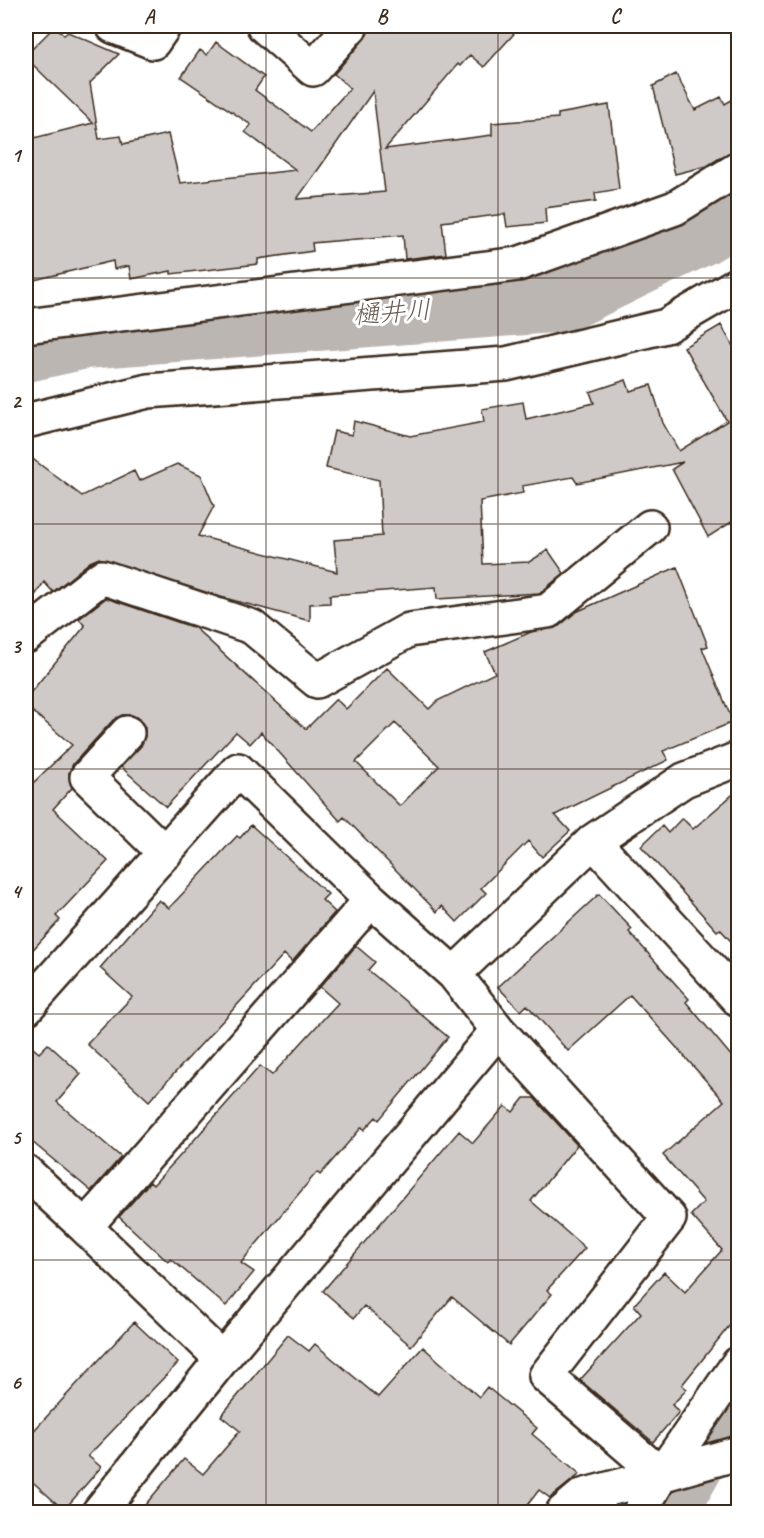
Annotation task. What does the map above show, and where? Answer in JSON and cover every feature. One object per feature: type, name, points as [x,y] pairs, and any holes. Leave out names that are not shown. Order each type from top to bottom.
[{"type":"street","points":[[113,26],[153,42],[164,26]]},
{"type":"street","points":[[264,26],[313,69],[351,26]]},
{"type":"street","points":[[26,326],[518,264],[675,208],[738,170]]},
{"type":"street","points":[[26,421],[148,391],[506,364],[666,326],[738,284]]},
{"type":"street","points":[[26,636],[102,577],[252,627],[317,681],[409,630],[548,611],[650,528]]},
{"type":"street","points":[[127,734],[87,777],[165,853]]},
{"type":"street","points":[[454,974],[592,841],[684,780],[738,759]]},
{"type":"street","points":[[26,1008],[238,770],[370,900],[454,974],[498,1030],[669,1218],[546,1376],[669,1472]]},
{"type":"street","points":[[592,841],[738,999]]},
{"type":"street","points":[[85,1227],[370,900]]},
{"type":"street","points":[[99,1512],[222,1359],[498,1030]]},
{"type":"street","points":[[26,1172],[222,1359]]},
{"type":"street","points":[[640,1512],[669,1472],[738,1364]]},
{"type":"street","points":[[563,1512],[582,1496],[729,1456]]},
{"type":"building","points":[[55,26],[64,35],[68,32],[119,54],[90,83],[99,139],[121,136],[123,144],[168,134],[180,183],[296,170],[245,132],[251,125],[181,77],[200,50],[207,55],[216,42],[264,77],[255,90],[311,132],[350,88],[334,74],[365,38],[369,26],[521,26],[484,67],[470,55],[460,66],[458,64],[385,149],[492,135],[492,123],[558,118],[558,114],[609,105],[619,189],[595,193],[596,201],[545,208],[546,223],[507,227],[505,214],[442,222],[446,254],[405,259],[403,235],[312,243],[313,251],[258,259],[258,264],[171,274],[171,271],[131,279],[129,266],[114,269],[113,261],[26,282],[26,140],[93,123],[26,58],[26,55]],"holes":[[[373,91],[385,192],[297,199]]]},
{"type":"building","points":[[676,74],[695,110],[721,97],[725,104],[738,96],[738,150],[728,153],[707,166],[675,174],[653,86]]},
{"type":"building","points":[[721,325],[738,355],[738,518],[708,537],[672,469],[683,462],[577,483],[573,477],[522,486],[523,493],[480,501],[483,564],[529,562],[548,550],[564,573],[540,593],[437,599],[436,587],[330,595],[330,603],[310,604],[310,621],[221,597],[99,558],[90,562],[53,592],[44,582],[26,609],[26,454],[82,496],[134,471],[139,481],[177,464],[201,475],[214,506],[198,536],[337,572],[334,540],[382,536],[379,480],[326,468],[334,431],[352,435],[354,421],[410,436],[484,422],[482,409],[523,402],[526,419],[594,403],[590,392],[626,380],[630,391],[651,385],[663,423],[679,451],[727,421],[684,347]]},
{"type":"building","points":[[677,567],[708,646],[702,648],[733,722],[663,751],[668,760],[555,815],[570,831],[542,857],[528,841],[481,888],[486,893],[457,922],[442,906],[437,912],[344,817],[340,821],[261,732],[250,744],[236,732],[166,807],[121,767],[141,746],[145,736],[145,727],[139,719],[132,715],[122,715],[113,720],[73,764],[69,773],[72,788],[53,809],[108,861],[56,916],[60,920],[26,957],[26,782],[30,786],[72,745],[26,706],[26,698],[85,626],[79,619],[106,598],[195,628],[306,729],[336,699],[346,709],[387,668],[429,709],[437,701],[495,673],[485,652],[531,632],[559,626],[576,612]],"holes":[[[395,723],[439,766],[400,806],[356,762]]]},
{"type":"building","points":[[738,790],[738,949],[720,929],[717,931],[641,846],[662,826],[668,833],[682,818],[693,829]]},
{"type":"building","points":[[251,825],[328,894],[322,900],[335,912],[292,962],[284,954],[149,1101],[87,1044],[132,997],[100,968],[159,900],[169,908],[237,836],[240,838]]},
{"type":"building","points":[[599,894],[632,929],[629,932],[689,999],[686,1002],[738,1064],[738,1315],[682,1385],[687,1389],[672,1405],[679,1412],[653,1442],[580,1380],[641,1313],[634,1305],[664,1272],[685,1292],[722,1250],[691,1215],[704,1202],[663,1155],[724,1101],[630,995],[568,1051],[527,1005],[521,1011],[498,987]]},
{"type":"building","points":[[356,946],[375,962],[368,970],[448,1037],[379,1120],[376,1117],[364,1130],[362,1127],[320,1175],[317,1172],[248,1254],[241,1263],[254,1272],[226,1306],[171,1259],[168,1262],[119,1217],[150,1182],[153,1185],[260,1066],[272,1075],[338,1003],[320,987]]},
{"type":"building","points":[[26,1042],[39,1053],[48,1044],[81,1074],[57,1102],[121,1157],[91,1191],[26,1137]]},
{"type":"building","points":[[524,1098],[534,1098],[577,1145],[531,1201],[585,1248],[547,1290],[552,1294],[509,1345],[452,1297],[411,1346],[364,1306],[354,1318],[323,1291],[459,1131],[473,1143],[505,1106],[513,1112]]},
{"type":"building","points":[[134,1322],[178,1363],[88,1456],[101,1467],[64,1510],[26,1476],[26,1439]]},
{"type":"building","points":[[288,1335],[309,1351],[315,1344],[378,1397],[423,1347],[479,1397],[487,1387],[537,1428],[532,1434],[580,1474],[550,1498],[539,1490],[522,1512],[139,1512],[184,1459],[203,1474],[240,1431],[221,1416]]},
{"type":"waterway","name":"樋井川","points":[[26,349],[84,336],[564,299],[700,233],[738,210]]},
{"type":"waterway","points":[[664,1512],[713,1425],[738,1394]]}]
